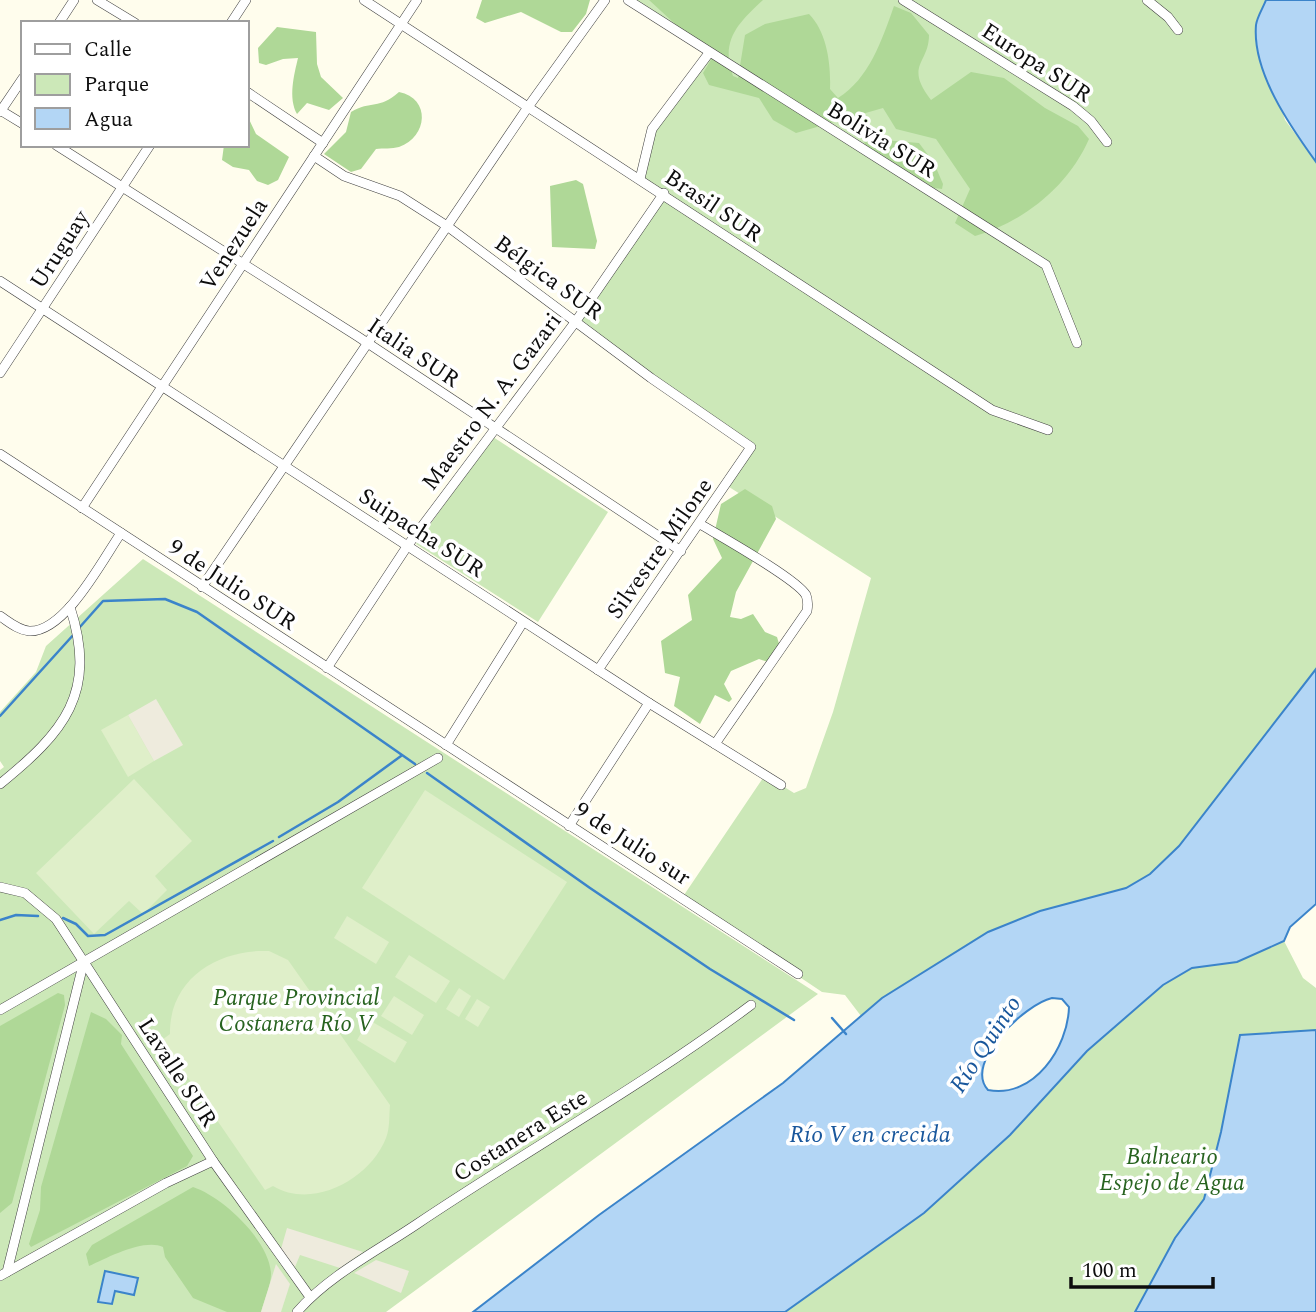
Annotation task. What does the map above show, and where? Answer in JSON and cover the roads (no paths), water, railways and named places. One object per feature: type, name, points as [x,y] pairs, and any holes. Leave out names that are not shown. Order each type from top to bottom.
[{"type":"street","points":[[60,21],[74,0]]},
{"type":"street","points":[[97,0],[132,21]]},
{"type":"street","points":[[232,21],[246,0]]},
{"type":"street","name":"Brasil SUR","points":[[364,0],[992,410],[1048,430]]},
{"type":"street","name":"Venezuela","points":[[82,508],[417,0]]},
{"type":"street","points":[[202,587],[528,107],[605,0]]},
{"type":"street","name":"Bolivia SUR","points":[[628,0],[1046,265],[1077,343]]},
{"type":"street","name":"Europa SUR","points":[[903,0],[1073,106],[1091,121],[1107,142]]},
{"type":"street","points":[[1147,0],[1168,17],[1178,30]]},
{"type":"street","points":[[640,179],[652,129],[709,53]]},
{"type":"street","points":[[21,81],[0,111],[21,123]]},
{"type":"street","points":[[248,93],[323,143]]},
{"type":"street","name":"Italia SUR","points":[[59,147],[367,344],[681,551]]},
{"type":"street","name":"Uruguay","points":[[0,373],[149,147]]},
{"type":"street","name":"Bélgica SUR","points":[[314,156],[344,176],[400,195],[447,226],[751,447]]},
{"type":"street","name":"Maestro N. A. Gazari","points":[[327,668],[408,545],[493,428],[506,416],[576,321],[663,193]]},
{"type":"street","name":"Suipacha SUR","points":[[0,281],[523,622],[781,785]]},
{"type":"street","name":"Silvestre Milone","points":[[598,670],[751,447]]},
{"type":"street","name":"9 de Julio SUR","points":[[0,454],[446,745]]},
{"type":"street","points":[[700,524],[805,592],[807,611],[715,744]]},
{"type":"street","points":[[0,616],[22,629],[43,629],[70,607],[121,533]]},
{"type":"street","points":[[0,783],[46,746],[61,727],[76,691],[78,637],[70,607]]},
{"type":"street","points":[[446,745],[523,622]]},
{"type":"street","points":[[569,826],[649,703]]},
{"type":"street","name":"9 de Julio sur","points":[[446,745],[798,974]]},
{"type":"street","points":[[0,1010],[438,758]]},
{"type":"street","name":"Lavalle SUR","points":[[0,887],[25,893],[56,919],[213,1161],[310,1297]]},
{"type":"street","points":[[3,1274],[84,961]]},
{"type":"street","name":"Costanera Este","points":[[297,1312],[310,1297],[510,1162],[692,1048],[751,1005]]},
{"type":"street","points":[[3,1274],[166,1183],[213,1161]]},
{"type":"water","points":[[1266,0],[1316,0],[1316,162],[1275,98],[1260,61],[1256,25]]},
{"type":"water","name":"Río V en crecida","points":[[1316,669],[1316,904],[1290,927],[1284,941],[1237,962],[1192,968],[1163,985],[1087,1051],[1010,1135],[924,1213],[785,1312],[473,1312],[599,1215],[783,1083],[882,998],[988,932],[1040,911],[1126,888],[1150,874],[1179,846]],"holes":[[[1052,998],[1062,999],[1069,1007],[1067,1022],[1055,1053],[1045,1067],[1034,1078],[1020,1086],[1005,1091],[988,1090],[982,1079],[984,1065],[1000,1036],[1027,1011],[1040,1003]]]},
{"type":"water","points":[[1316,1030],[1316,1312],[1135,1312],[1175,1238],[1204,1199],[1221,1132],[1240,1035]]},
{"type":"water","points":[[105,1271],[138,1278],[134,1295],[115,1291],[112,1304],[98,1302]]},
{"type":"waterway","points":[[79,628],[103,601],[165,599],[197,612],[415,764]]},
{"type":"waterway","points":[[0,716],[75,633]]},
{"type":"waterway","points":[[279,837],[338,802],[401,756]]},
{"type":"waterway","points":[[427,773],[710,969],[794,1020]]},
{"type":"waterway","points":[[63,918],[76,924],[88,936],[105,935],[273,841]]},
{"type":"waterway","points":[[0,920],[16,915],[38,916]]},
{"type":"waterway","points":[[832,1018],[846,1034]]},
{"type":"park label","name":"Parque Provincial Costanera Río V","points":[[296,1010]]},
{"type":"park label","name":"Balneario Espejo de Agua","points":[[1172,1169]]},
{"type":"water label","name":"Río Quinto","points":[[985,1044]]}]
